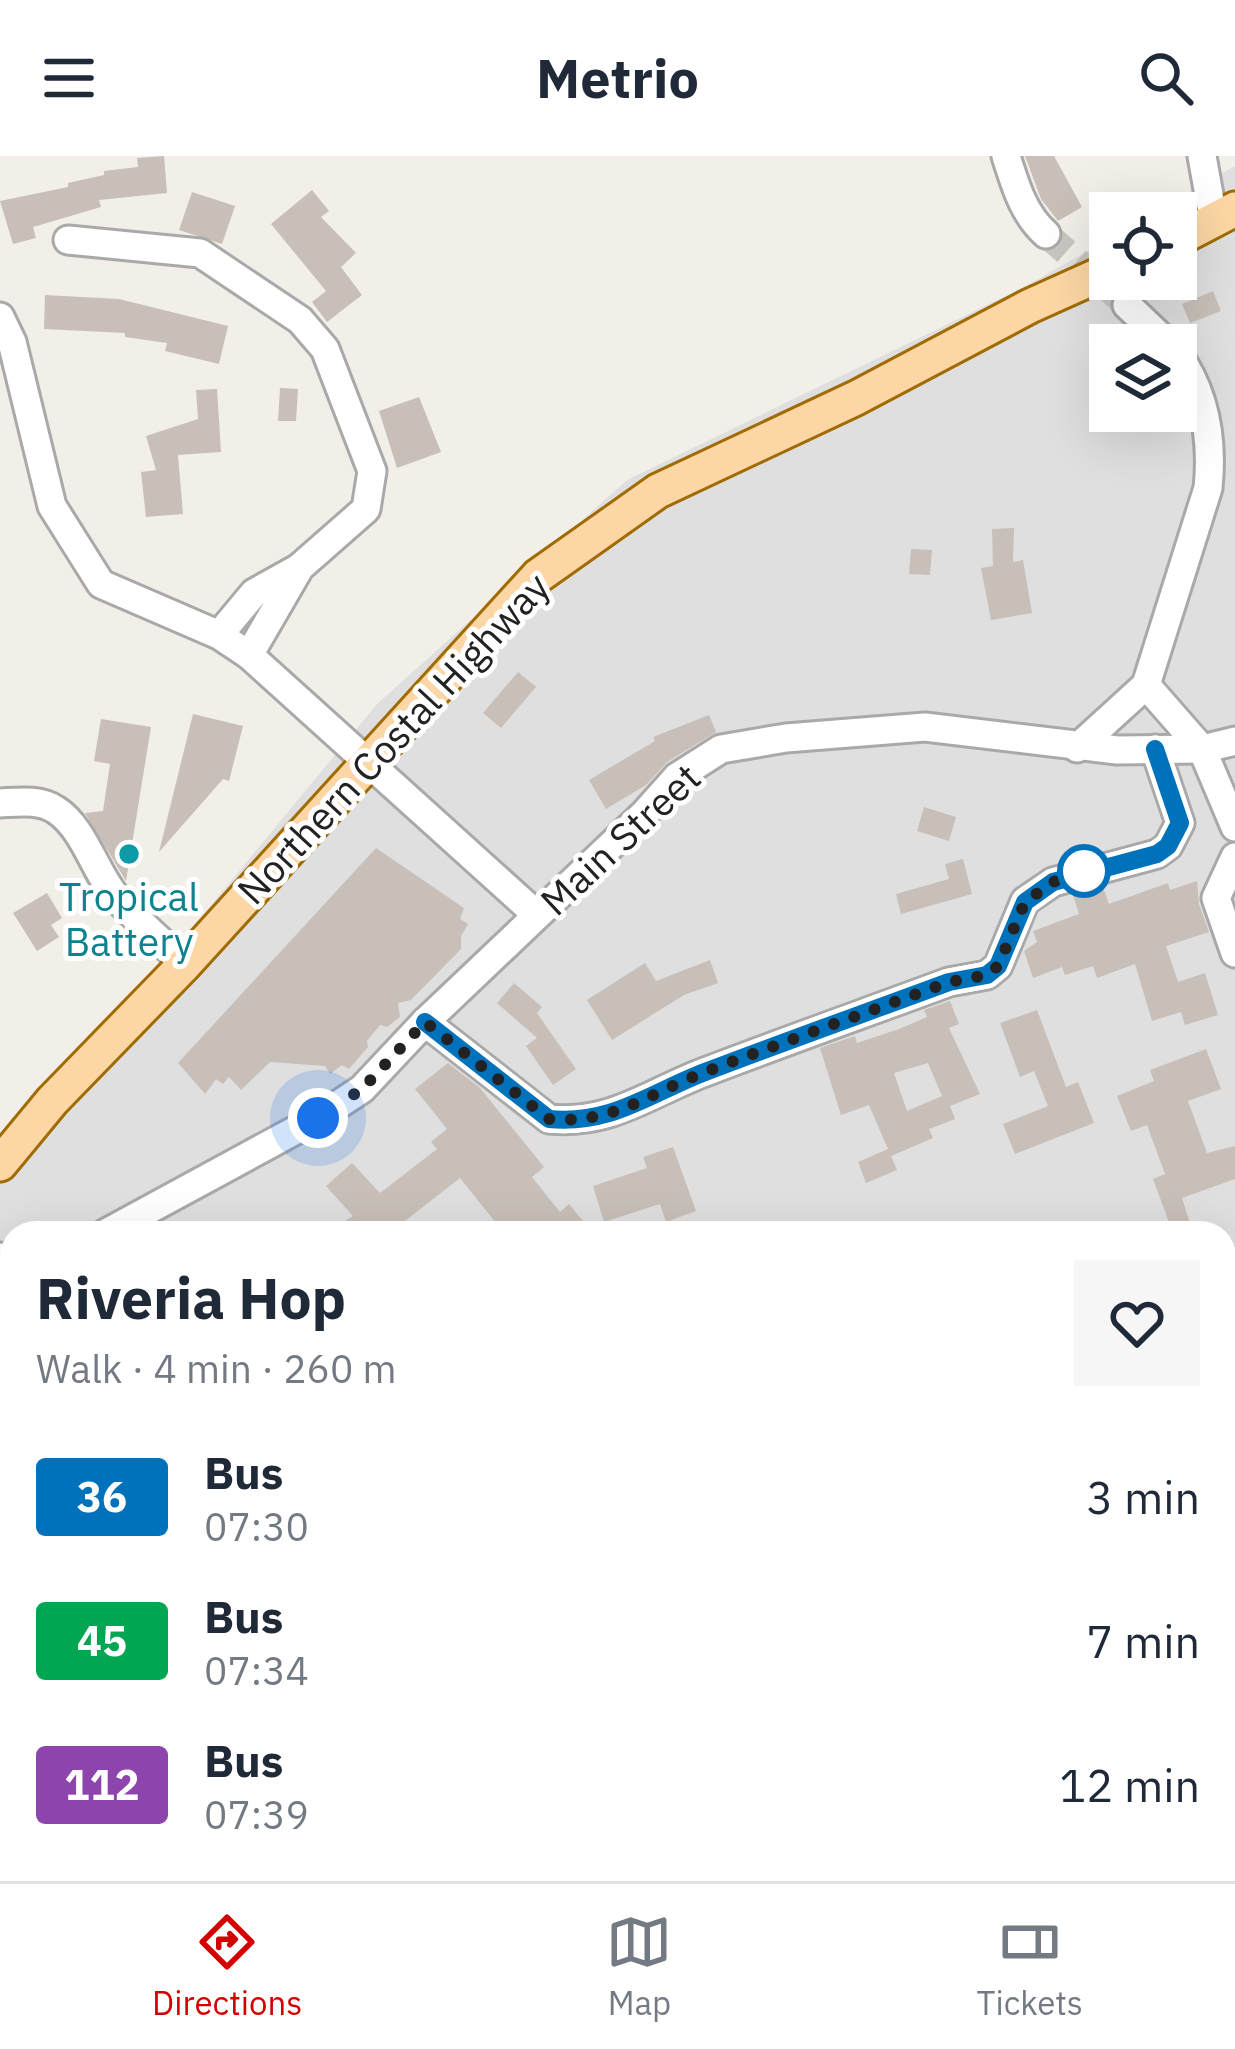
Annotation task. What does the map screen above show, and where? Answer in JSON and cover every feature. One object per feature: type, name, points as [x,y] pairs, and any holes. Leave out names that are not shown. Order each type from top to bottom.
[{"type":"main road","points":[[1197,230],[1224,216]]},
{"type":"main road","name":"Northern Costal Highway","points":[[0,1164],[52,1101],[185,964],[538,576],[658,491],[856,398],[1089,279]]},
{"type":"street","points":[[1006,156],[1019,196],[1034,224],[1046,234]]},
{"type":"street","points":[[1202,156],[1224,216]]},
{"type":"street","points":[[68,240],[200,253],[300,320],[325,349],[372,471],[367,508],[300,567],[254,593],[219,635]]},
{"type":"street","points":[[1127,305],[1146,324]]},
{"type":"street","points":[[0,317],[12,342],[52,506],[100,584],[219,635],[249,656],[536,915]]},
{"type":"street","points":[[1077,748],[1146,685],[1208,488],[1211,458],[1204,408],[1197,394]]},
{"type":"street","points":[[249,656],[300,567]]},
{"type":"street","points":[[1146,685],[1202,749],[1235,827]]},
{"type":"street","name":"Main Street","points":[[128,1221],[318,1118],[362,1089],[676,777],[721,749],[786,738],[925,727],[1077,748],[1202,749],[1235,741]]},
{"type":"street","points":[[425,1022],[549,1119],[570,1121],[619,1113],[720,1066],[949,982],[987,975],[998,966],[1025,902],[1053,882],[1157,854],[1176,836],[1180,823],[1155,749]]},
{"type":"street","points":[[0,803],[35,802],[57,810],[117,898],[185,964]]},
{"type":"street","points":[[1235,857],[1216,898],[1235,953]]},
{"type":"shaded area","points":[[1235,166],[1235,1221],[0,1221],[0,1161],[377,704],[627,480],[1026,286],[1089,250],[1089,300],[1197,300],[1197,192],[1190,192]]},
{"type":"building","points":[[164,156],[167,193],[99,200],[101,207],[33,227],[36,238],[13,244],[0,201],[68,187],[68,183],[104,175],[104,171],[138,167],[137,158]]},
{"type":"building","points":[[1025,156],[1054,156],[1082,207],[1058,221],[1041,199]]},
{"type":"building","points":[[312,190],[329,211],[321,217],[356,253],[341,267],[362,295],[327,322],[312,302],[326,291],[271,224]]},
{"type":"building","points":[[192,192],[235,206],[222,244],[179,230]]},
{"type":"building","points":[[1213,291],[1221,311],[1190,323],[1182,304]]},
{"type":"building","points":[[45,295],[119,299],[228,326],[219,364],[165,351],[167,343],[125,337],[125,333],[44,329]]},
{"type":"building","points":[[280,388],[298,389],[296,421],[278,421]]},
{"type":"building","points":[[217,389],[221,452],[178,455],[183,514],[146,517],[141,472],[156,470],[146,436],[198,419],[196,390]]},
{"type":"building","points":[[419,397],[441,452],[397,468],[379,411]]},
{"type":"building","points":[[1014,528],[1013,562],[1023,560],[1032,613],[991,620],[981,568],[993,566],[992,529]]},
{"type":"building","points":[[911,549],[932,550],[930,575],[909,574]]},
{"type":"building","points":[[518,672],[536,687],[501,728],[483,713]]},
{"type":"building","points":[[193,714],[243,726],[229,781],[223,779],[159,852]]},
{"type":"building","points":[[709,715],[716,732],[606,809],[589,780],[655,741],[653,737]]},
{"type":"building","points":[[101,719],[151,727],[126,881],[85,813],[103,811],[110,764],[94,761]]},
{"type":"building","points":[[924,807],[956,817],[949,841],[917,831]]},
{"type":"building","points":[[376,848],[464,908],[460,919],[468,924],[461,949],[411,1000],[398,1003],[400,1017],[387,1027],[380,1025],[349,1069],[342,1065],[330,1074],[325,1066],[270,1062],[241,1090],[229,1077],[223,1084],[216,1079],[205,1094],[178,1063]]},
{"type":"building","points":[[963,859],[972,894],[901,914],[896,894],[949,879],[945,864]]},
{"type":"building","points":[[1197,881],[1209,932],[1166,946],[1178,982],[1205,973],[1218,1015],[1185,1025],[1181,1012],[1152,1021],[1135,964],[1097,978],[1093,966],[1065,975],[1062,967],[1033,978],[1024,951],[1037,942],[1033,931],[1079,914],[1073,895],[1103,887],[1109,904],[1168,883],[1170,890]]},
{"type":"building","points":[[47,893],[62,918],[51,925],[59,937],[37,951],[13,913]]},
{"type":"building","points":[[710,960],[718,983],[684,995],[612,1040],[587,1000],[645,963],[656,981]]},
{"type":"building","points":[[514,983],[542,1007],[537,1013],[576,1069],[553,1085],[526,1046],[537,1038],[497,1003]]},
{"type":"building","points":[[950,1001],[959,1024],[949,1028],[980,1094],[950,1106],[955,1119],[929,1129],[933,1138],[891,1156],[897,1170],[866,1183],[858,1162],[888,1149],[869,1105],[841,1115],[820,1048],[855,1036],[857,1043],[899,1029],[927,1017],[924,1010]],"holes":[[[928,1063],[942,1096],[907,1111],[894,1073]]]},
{"type":"building","points":[[1037,1010],[1066,1087],[1078,1082],[1094,1123],[1015,1154],[1003,1124],[1048,1106],[1034,1071],[1020,1077],[1000,1023]]},
{"type":"building","points":[[1206,1049],[1221,1089],[1188,1101],[1207,1153],[1235,1146],[1235,1179],[1182,1198],[1189,1221],[1169,1221],[1153,1179],[1165,1174],[1147,1125],[1131,1131],[1117,1096],[1154,1081],[1150,1070]]},
{"type":"building","points":[[448,1063],[480,1088],[544,1167],[532,1177],[560,1212],[569,1204],[583,1221],[494,1221],[460,1178],[405,1221],[345,1221],[353,1216],[326,1186],[352,1163],[380,1193],[437,1149],[431,1142],[447,1129],[415,1089]]},
{"type":"building","points":[[673,1147],[696,1211],[666,1221],[660,1204],[604,1221],[593,1186],[647,1168],[643,1157]]},
{"type":"tunnel","points":[[1046,234],[1127,305]]},
{"type":"bus line","name":"36","points":[[425,1022],[549,1119],[570,1121],[619,1113],[700,1074],[949,982],[987,975],[998,966],[1025,902],[1053,882],[1157,854],[1176,836],[1180,823],[1155,749]]},
{"type":"place","name":"Tropical Battery","points":[[129,854]]},
{"type":"route","points":[[318,1118],[362,1089],[425,1022],[549,1119],[570,1121],[619,1113],[700,1074],[949,982],[987,975],[998,966],[1025,902],[1053,882],[1084,871]]}]
